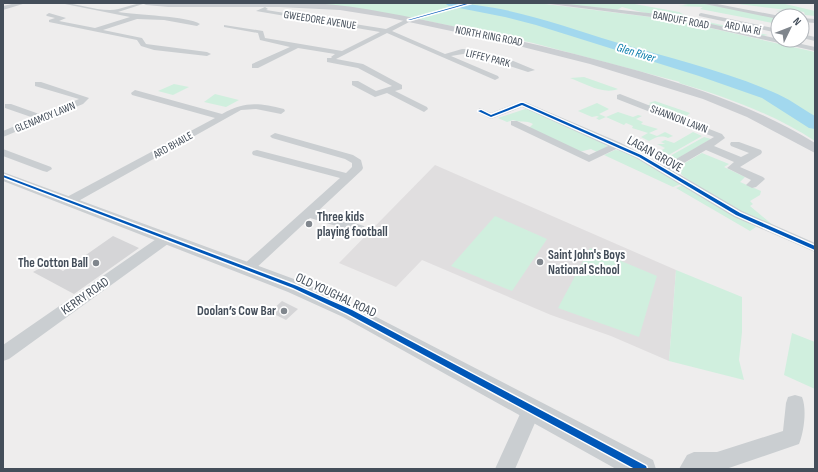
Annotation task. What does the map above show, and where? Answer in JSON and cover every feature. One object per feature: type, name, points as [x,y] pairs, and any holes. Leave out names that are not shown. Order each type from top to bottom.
[{"type":"main road","name":"NORTH RING ROAD","points":[[145,3],[190,5],[313,5],[348,8],[546,48],[698,92],[757,116],[792,134],[815,149]]},
{"type":"street","points":[[3,9],[23,3]]},
{"type":"street","points":[[63,3],[137,17],[164,18],[197,24]]},
{"type":"street","points":[[113,12],[145,3]]},
{"type":"street","name":"BANDUFF ROAD","points":[[545,3],[660,16],[815,49]]},
{"type":"street","points":[[704,3],[770,15]]},
{"type":"street","points":[[3,9],[15,12]]},
{"type":"street","name":"GWEEDORE AVENUE","points":[[265,9],[259,11],[388,31]]},
{"type":"street","name":"ARD NA RÍ","points":[[770,29],[692,13],[689,16],[770,35]]},
{"type":"street","points":[[49,15],[63,18],[51,21],[96,29],[140,40],[143,45],[154,48],[207,54]]},
{"type":"street","points":[[96,29],[137,17]]},
{"type":"street","points":[[355,83],[375,94],[399,87],[360,66],[330,60],[341,53],[409,20]]},
{"type":"street","points":[[226,26],[261,32],[262,39],[341,53]]},
{"type":"street","name":"LIFFEY PARK","points":[[388,31],[495,78]]},
{"type":"street","points":[[255,66],[297,46]]},
{"type":"street","name":"LIFFEY PARK","points":[[445,56],[462,51],[470,51],[488,58],[503,60],[531,70]]},
{"type":"street","name":"GLENAMOY LAWN","points":[[3,134],[80,102],[85,98],[38,84]]},
{"type":"street","points":[[388,90],[424,109]]},
{"type":"street","points":[[135,93],[224,117]]},
{"type":"street","name":"SHANNON LAWN","points":[[620,97],[719,136],[720,138],[665,170]]},
{"type":"street","name":"LAGAN GROVE","points":[[480,110],[491,116],[522,104],[617,146],[665,170],[738,214],[789,238],[815,248]]},
{"type":"street","points":[[8,106],[43,118]]},
{"type":"street","name":"ARD BHAILE","points":[[69,201],[239,108],[248,106],[281,111]]},
{"type":"street","name":"LAGAN GROVE","points":[[514,123],[589,159],[617,146]]},
{"type":"street","points":[[248,268],[310,214],[358,168],[357,162],[349,157],[275,136]]},
{"type":"street","points":[[735,144],[757,152],[732,168],[759,179],[752,185]]},
{"type":"street","name":"SHANNON LAWN","points":[[705,146],[742,161]]},
{"type":"street","points":[[3,152],[47,169]]},
{"type":"street","points":[[257,153],[348,177]]},
{"type":"street","name":"OLD YOUGHAL ROAD","points":[[3,176],[248,268],[350,312],[643,469]]},
{"type":"street","points":[[310,214],[360,229]]},
{"type":"street","name":"KERRY ROAD","points":[[3,354],[167,238]]},
{"type":"street","points":[[689,469],[694,462],[717,462],[792,437],[795,403]]},
{"type":"street","points":[[505,469],[532,409]]},
{"type":"shaded area","name":"Saint John's Boys National School","points":[[435,165],[676,270],[669,361],[611,336],[551,315],[422,260],[396,287],[339,263]]},
{"type":"green space","points":[[308,3],[537,3],[675,20],[770,42],[770,48],[798,48],[815,52],[815,141],[766,114],[732,100],[679,83],[680,82],[533,43],[418,19]]},
{"type":"green space","points":[[551,3],[629,3],[679,12],[690,18],[768,35],[763,36],[622,7],[617,10]]},
{"type":"green space","points":[[678,3],[700,3],[770,16],[770,22],[700,9],[703,7],[678,6],[688,5]]},
{"type":"green space","points":[[731,3],[781,3],[802,8],[771,8]]},
{"type":"green space","points":[[810,10],[815,11],[815,16],[810,16]]},
{"type":"green space","points":[[584,77],[618,89],[606,91],[570,78]]},
{"type":"green space","points":[[174,84],[189,87],[173,95],[158,91]]},
{"type":"green space","points":[[215,94],[239,100],[226,107],[204,102]]},
{"type":"green space","points":[[655,101],[690,113],[683,119],[647,106],[651,104],[649,103]]},
{"type":"green space","points":[[597,103],[609,109],[599,114],[606,117],[599,120],[596,118],[599,117],[597,116],[592,117],[578,111]]},
{"type":"green space","points":[[525,109],[531,110],[606,144],[607,147],[597,152],[591,149],[579,152],[529,128],[533,124],[513,120],[507,122],[498,118]]},
{"type":"green space","points":[[618,112],[633,117],[638,115],[642,116],[636,119],[643,122],[641,124],[658,129],[649,133],[657,136],[665,132],[673,136],[668,138],[658,137],[649,141],[641,137],[648,133],[632,128],[633,126],[626,123],[624,125],[606,117]]},
{"type":"green space","points":[[693,132],[702,136],[658,161],[650,156],[653,154],[650,152],[652,151],[657,153],[665,148],[657,144],[665,144],[661,142],[665,140],[674,143]]},
{"type":"green space","points":[[704,137],[711,139],[668,164],[661,161]]},
{"type":"green space","points":[[615,150],[625,151],[681,184],[673,187],[604,155]]},
{"type":"green space","points":[[702,153],[729,164],[724,167],[745,177],[740,182],[761,191],[760,195],[750,201],[753,204],[750,206],[774,226],[740,211],[687,179],[676,168]]},
{"type":"green space","points":[[683,185],[756,227],[750,231],[676,188]]},
{"type":"green space","points":[[495,216],[547,239],[512,291],[451,266]]},
{"type":"green space","points":[[590,248],[657,276],[639,337],[558,308]]},
{"type":"green space","points":[[676,270],[742,297],[742,332],[739,360],[744,380],[669,361]]},
{"type":"green space","points":[[792,333],[815,342],[815,389],[784,375]]},
{"type":"building","name":"The Cotton Ball","points":[[113,236],[139,248],[74,294],[33,272],[49,263],[63,271]]},
{"type":"building","name":"Doolan’s Cow Bar","points":[[282,301],[298,309],[286,320],[270,312]]},
{"type":"waterway","name":"Glen River","points":[[449,3],[506,14],[540,23],[704,73],[767,95],[781,102],[815,124]]},
{"type":"cycle path","points":[[409,20],[470,3]]},
{"type":"cycle path","points":[[480,111],[491,116],[522,104],[640,156],[738,214],[815,248]]},
{"type":"cycle path","points":[[3,176],[295,287],[350,312],[643,469]]},
{"type":"place","name":"Three kids playing football","points":[[309,224]]},
{"type":"place","name":"Saint John's Boys National School","points":[[540,262]]},
{"type":"place","name":"The Cotton Ball","points":[[96,263]]},
{"type":"place","name":"Doolan’s Cow Bar","points":[[284,311]]}]
